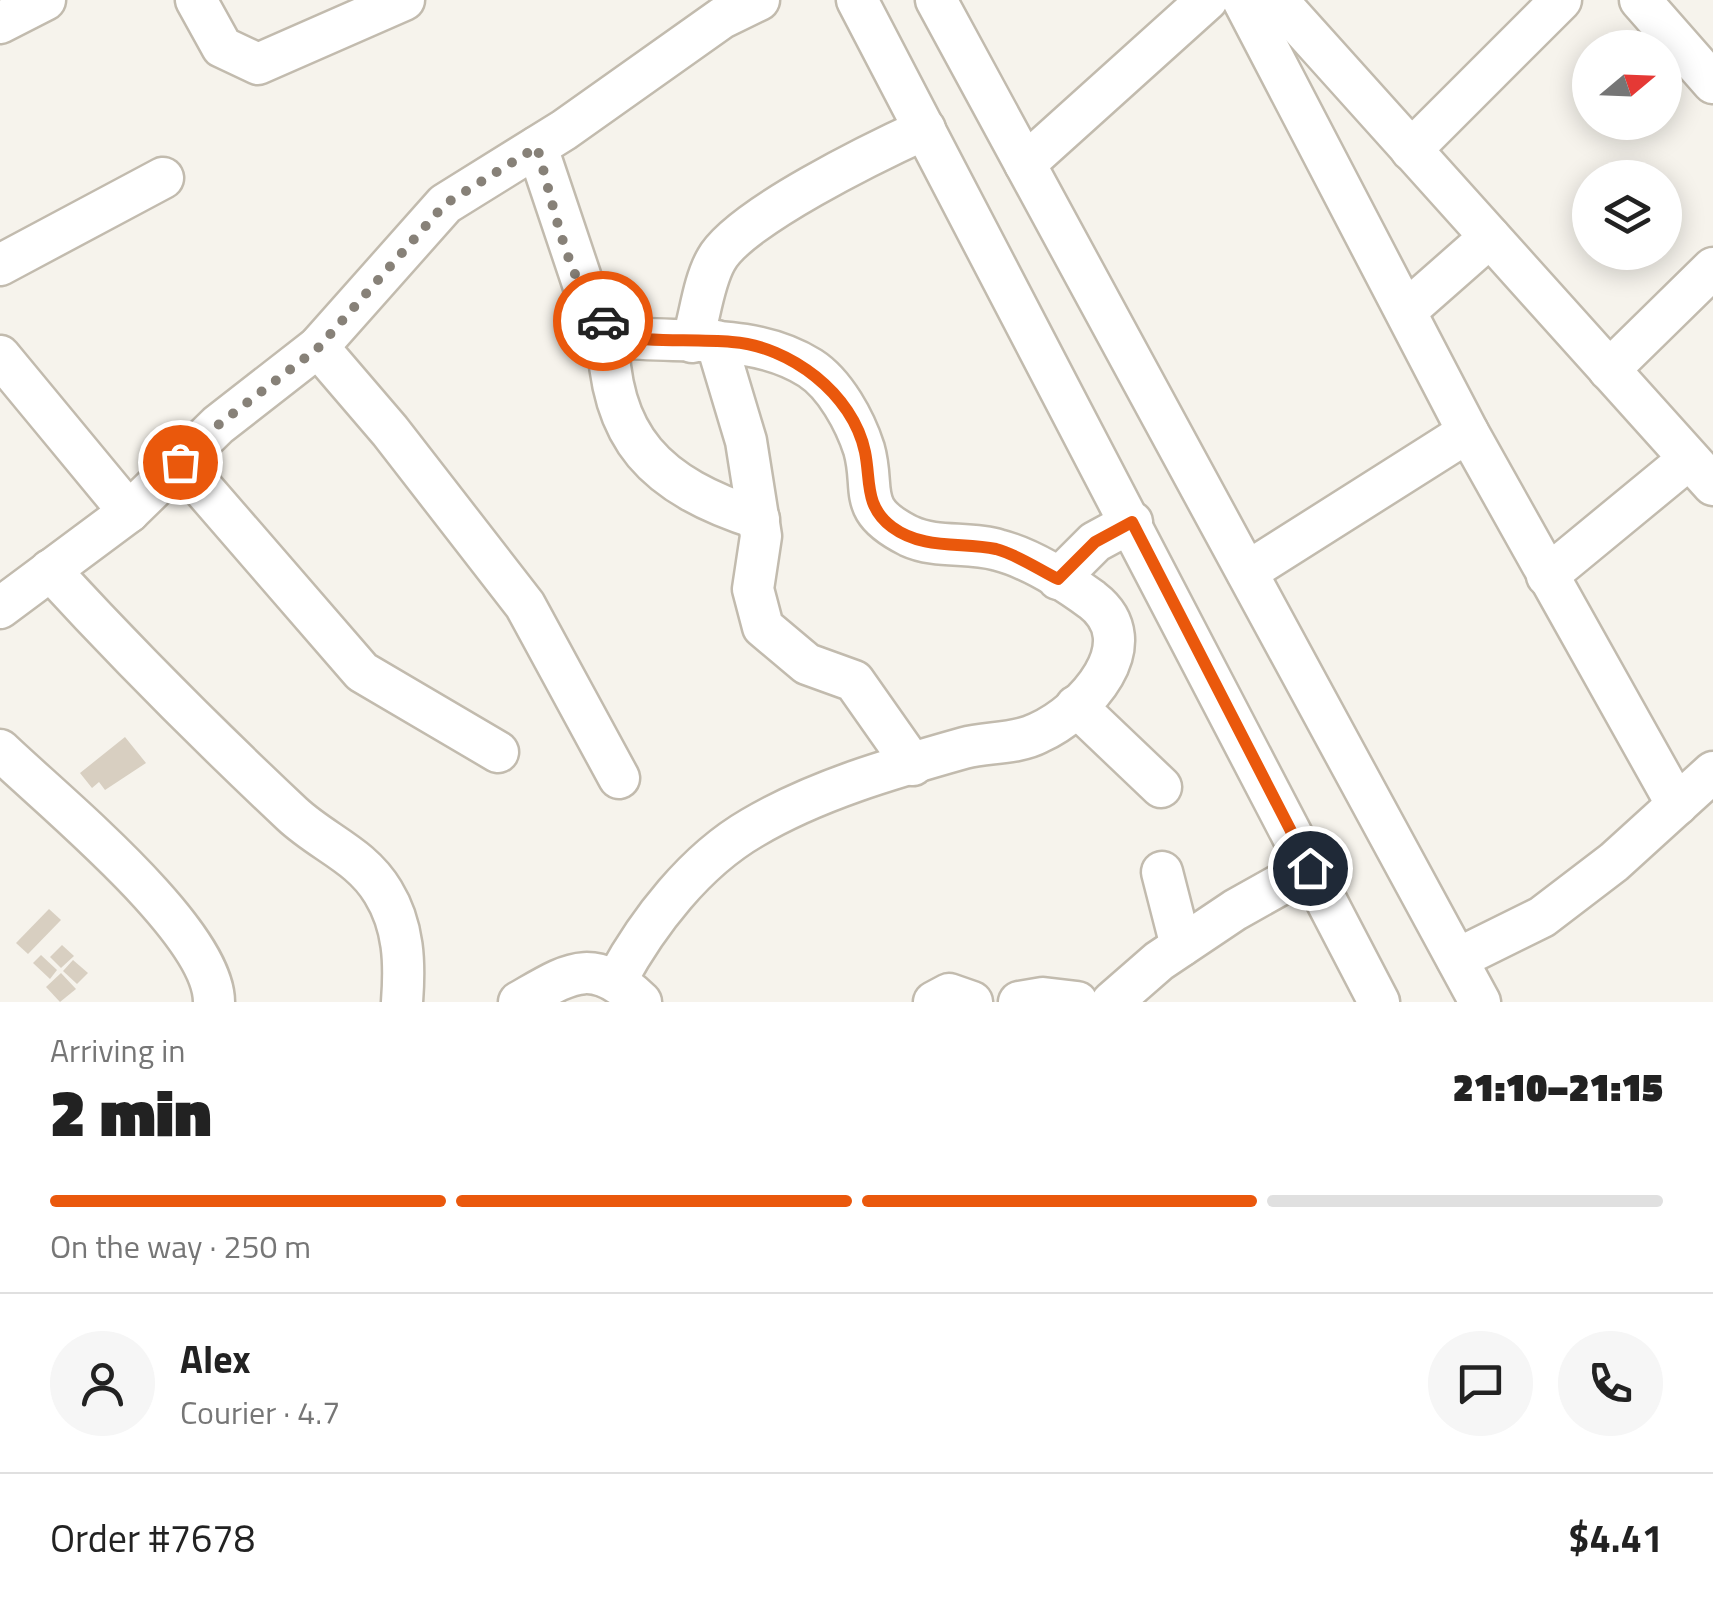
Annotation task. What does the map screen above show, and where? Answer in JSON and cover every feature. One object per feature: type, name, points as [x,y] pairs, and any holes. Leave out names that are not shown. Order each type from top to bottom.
[{"type":"street","points":[[0,23],[45,0]]},
{"type":"street","points":[[196,0],[222,47],[258,64],[404,0]]},
{"type":"street","points":[[0,608],[129,512],[218,425],[318,348],[445,204],[537,147],[722,18],[760,0]]},
{"type":"street","points":[[857,0],[1379,1002]]},
{"type":"street","points":[[936,0],[1480,1002]]},
{"type":"street","points":[[1025,164],[1207,0]]},
{"type":"street","points":[[1243,0],[1468,432],[1676,805]]},
{"type":"street","points":[[1276,0],[1701,472],[1547,576]]},
{"type":"street","points":[[1411,150],[1560,0]]},
{"type":"street","points":[[1640,0],[1713,83]]},
{"type":"street","points":[[913,765],[854,680],[807,664],[763,626],[753,589],[762,536],[746,441],[704,342],[716,258],[756,223],[852,162],[925,130]]},
{"type":"street","points":[[518,1002],[572,972],[629,990],[645,928],[748,830],[797,803],[967,748],[1038,734],[1076,706],[1106,672],[1117,648],[1111,622],[1094,602],[1058,579],[998,550],[922,542],[891,526],[872,502],[865,484],[865,452],[845,406],[810,368],[737,342],[618,337],[591,308],[564,239],[537,147]]},
{"type":"street","points":[[0,265],[162,178]]},
{"type":"street","points":[[1406,311],[1490,237]]},
{"type":"street","points":[[1609,370],[1713,268]]},
{"type":"street","points":[[608,326],[608,374],[633,438],[657,467],[704,502],[759,520]]},
{"type":"street","points":[[318,348],[390,431],[525,605],[619,778]]},
{"type":"street","points":[[0,356],[129,512]]},
{"type":"street","points":[[1247,572],[1468,432]]},
{"type":"street","points":[[180,462],[362,672],[498,752]]},
{"type":"street","points":[[1058,579],[1095,542],[1132,522]]},
{"type":"street","points":[[50,570],[165,695],[299,820],[364,863],[386,896],[406,954],[402,1002]]},
{"type":"street","points":[[1076,706],[1160,787]]},
{"type":"street","points":[[0,750],[174,918],[201,955],[214,1002]]},
{"type":"street","points":[[1457,959],[1542,917],[1614,862],[1713,772]]},
{"type":"street","points":[[1112,1002],[1181,946],[1310,868]]},
{"type":"street","points":[[1162,872],[1181,946]]},
{"type":"street","points":[[934,1002],[949,994],[972,1002]]},
{"type":"street","points":[[1019,1002],[1043,998],[1077,1002]]},
{"type":"building","points":[[125,737],[146,763],[105,790],[99,782],[92,788],[80,773]]},
{"type":"building","points":[[49,909],[61,920],[28,954],[16,943]]},
{"type":"building","points":[[62,945],[74,956],[61,968],[50,957]]},
{"type":"building","points":[[41,955],[57,970],[50,979],[33,963]]},
{"type":"building","points":[[73,960],[88,973],[77,984],[63,971]]},
{"type":"building","points":[[61,973],[76,989],[60,1002],[46,987]]},
{"type":"way so far","points":[[180,462],[218,425],[318,348],[445,204],[537,147],[564,239],[591,308],[603,321]]},
{"type":"route","points":[[603,321],[618,337],[656,342],[737,342],[810,368],[845,406],[865,452],[865,484],[872,502],[891,526],[922,542],[998,550],[1058,579],[1095,542],[1132,522],[1310,868]]}]
